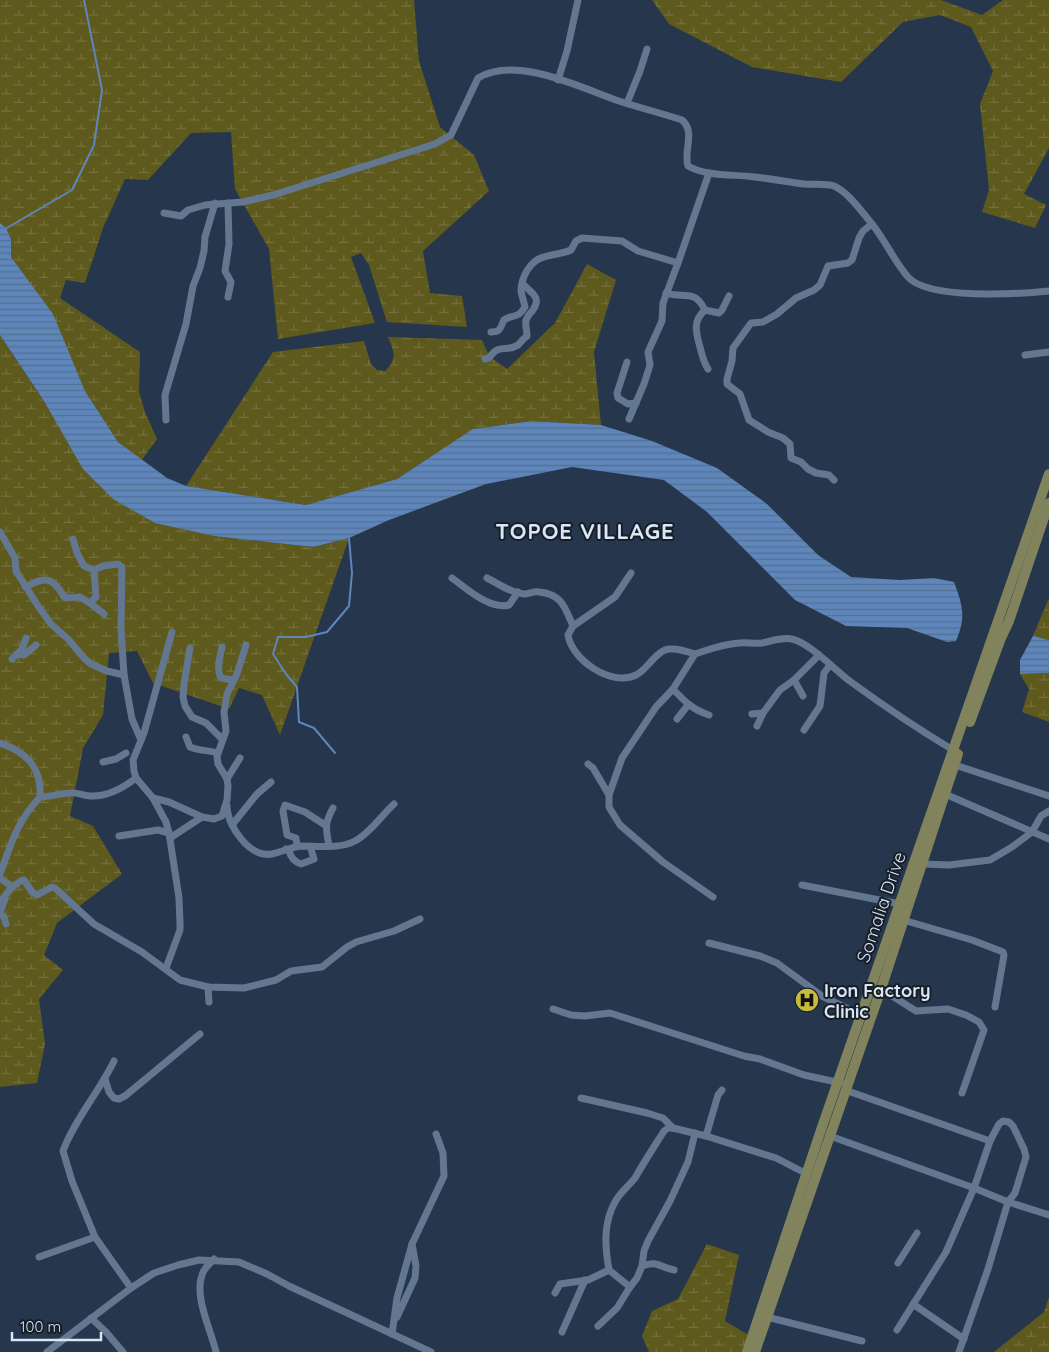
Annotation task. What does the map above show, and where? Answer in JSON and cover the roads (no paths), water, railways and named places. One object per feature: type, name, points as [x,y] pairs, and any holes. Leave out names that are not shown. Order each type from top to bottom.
[{"type":"main road","name":"Somalia Drive","points":[[755,1352],[830,1136],[862,1016],[1049,474]]},
{"type":"main road","name":"Somalia Drive","points":[[747,1352],[807,1174],[844,1086],[881,989],[960,748],[1009,621],[1049,503]]},
{"type":"street","points":[[558,80],[567,51],[578,0]]},
{"type":"street","points":[[627,103],[647,49]]},
{"type":"street","points":[[164,213],[181,216],[188,210],[215,203],[243,202],[273,195],[435,144],[451,135],[478,78],[483,75],[514,70],[535,73],[682,120],[686,124],[690,142],[688,166],[709,173],[836,187],[863,211],[908,277],[921,286],[939,291],[967,293],[1049,291]]},
{"type":"street","points":[[629,420],[650,365],[649,349],[662,322],[662,303],[709,173]]},
{"type":"street","points":[[166,420],[165,395],[186,324],[193,286],[200,268],[205,238],[215,203]]},
{"type":"street","points":[[228,203],[229,244],[225,271],[231,282],[228,298]]},
{"type":"street","points":[[834,480],[829,475],[816,473],[808,469],[802,462],[791,458],[790,444],[783,438],[768,432],[749,420],[740,394],[727,384],[727,379],[733,348],[752,324],[762,322],[777,314],[796,298],[814,290],[820,285],[828,266],[848,263],[852,260],[859,238],[863,231],[872,224]]},
{"type":"street","points":[[491,332],[497,332],[500,330],[504,320],[516,317],[523,311],[525,307],[521,290],[529,266],[535,260],[542,257],[563,254],[571,250],[576,241],[582,238],[622,241],[638,251],[678,263]]},
{"type":"street","points":[[484,359],[488,358],[498,348],[512,347],[520,344],[527,336],[525,324],[535,307],[537,299],[536,295],[522,284]]},
{"type":"street","points":[[666,293],[672,295],[684,294],[698,298],[705,310],[719,313],[728,296]]},
{"type":"street","points":[[705,310],[698,317],[696,330],[702,357],[708,370]]},
{"type":"street","points":[[1025,354],[1049,352]]},
{"type":"street","points":[[627,362],[617,393],[618,398],[628,404],[636,403]]},
{"type":"street","points":[[0,532],[14,558],[16,571],[25,587],[52,624],[91,664],[107,671],[124,675]]},
{"type":"street","points":[[73,539],[77,553],[84,566],[94,570],[114,563],[122,567],[121,628],[124,675],[132,719],[141,740]]},
{"type":"street","points":[[90,603],[96,597],[94,570]]},
{"type":"street","points":[[631,573],[615,597],[573,626],[568,635],[577,655],[584,663],[609,676],[629,678],[644,670],[659,654],[668,650],[687,651],[695,654]]},
{"type":"street","points":[[452,578],[488,603],[502,607],[509,606],[518,592]]},
{"type":"street","points":[[488,578],[503,587],[525,594],[541,592],[554,596],[562,602],[573,626]]},
{"type":"street","points":[[25,587],[37,581],[47,580],[55,583],[65,598],[80,597],[104,614]]},
{"type":"street","points":[[166,968],[180,930],[179,898],[170,835],[153,798],[136,778],[133,760],[141,740],[172,632]]},
{"type":"street","points":[[26,638],[24,645],[15,656],[24,655],[36,645]]},
{"type":"street","points":[[713,897],[664,862],[620,825],[609,807],[609,794],[622,758],[656,707],[673,689],[695,654],[720,645],[746,642],[760,643],[787,639],[796,640],[819,655],[899,717],[953,750]]},
{"type":"street","points":[[226,731],[224,707],[226,694],[237,674],[246,645]]},
{"type":"street","points":[[222,647],[218,670],[221,678],[234,680]]},
{"type":"street","points":[[190,648],[184,684],[183,697],[185,706],[192,717],[206,723],[222,739]]},
{"type":"street","points":[[757,726],[763,713],[780,690],[794,680],[819,655]]},
{"type":"street","points":[[804,730],[820,706],[824,673],[830,665]]},
{"type":"street","points":[[794,680],[803,696]]},
{"type":"street","points":[[673,689],[688,705],[709,715]]},
{"type":"street","points":[[677,719],[688,705]]},
{"type":"street","points":[[752,714],[763,713]]},
{"type":"street","points":[[234,724],[226,731],[222,739],[218,753],[218,764],[227,779],[227,800],[231,823],[244,843],[258,852],[271,854],[297,846],[348,844],[356,841],[370,829],[394,804]]},
{"type":"street","points":[[186,737],[190,747],[200,751],[207,750],[218,753]]},
{"type":"street","points":[[0,743],[23,754],[38,773],[41,788],[40,797],[17,827],[0,874]]},
{"type":"street","points":[[103,762],[116,759],[126,753]]},
{"type":"street","points":[[227,779],[240,758]]},
{"type":"street","points":[[588,764],[594,768],[609,794]]},
{"type":"street","points":[[955,765],[1049,796]]},
{"type":"street","points":[[40,797],[71,792],[91,796],[108,794],[128,785],[136,778]]},
{"type":"street","points":[[231,823],[257,794],[271,782]]},
{"type":"street","points":[[945,794],[1049,839]]},
{"type":"street","points":[[153,798],[170,802],[202,817],[231,823]]},
{"type":"street","points":[[214,819],[222,816],[227,800]]},
{"type":"street","points":[[297,846],[296,838],[287,835],[283,811],[285,805],[305,812],[325,825]]},
{"type":"street","points":[[329,846],[325,825],[326,819],[333,808]]},
{"type":"street","points":[[923,864],[949,865],[990,860],[1032,832],[1041,816],[1049,810]]},
{"type":"street","points":[[170,835],[202,817]]},
{"type":"street","points":[[118,836],[158,830],[170,835]]},
{"type":"street","points":[[286,849],[296,863],[302,864],[314,859],[310,846]]},
{"type":"street","points":[[0,878],[12,887]]},
{"type":"street","points":[[6,924],[4,917],[0,913],[5,901],[2,899],[12,887],[24,880],[32,892],[37,895],[52,887],[94,924],[142,952],[180,980],[208,987],[244,988],[276,980],[291,970],[322,967],[356,942],[394,931],[420,919]]},
{"type":"street","points":[[802,885],[900,904]]},
{"type":"street","points":[[903,920],[972,940],[1003,952],[995,1007]]},
{"type":"street","points":[[709,943],[760,956],[778,963],[822,996],[862,1016]]},
{"type":"street","points":[[208,987],[209,1002]]},
{"type":"street","points":[[881,989],[916,1011],[948,1009],[979,1022],[984,1030],[962,1093]]},
{"type":"street","points":[[553,1009],[578,1015],[610,1013],[844,1086],[990,1141]]},
{"type":"street","points":[[106,1079],[111,1095],[119,1099],[133,1090],[200,1034]]},
{"type":"street","points":[[114,1061],[106,1079],[76,1126],[63,1151],[72,1181],[95,1237],[131,1288]]},
{"type":"street","points":[[706,1136],[718,1095],[722,1090]]},
{"type":"street","points":[[581,1098],[648,1113],[663,1118],[673,1128]]},
{"type":"street","points":[[896,1330],[946,1252],[974,1188],[990,1141],[999,1124],[1003,1121],[1009,1122],[1013,1126],[1026,1156],[1015,1193],[1008,1202],[988,1269],[959,1352]]},
{"type":"street","points":[[630,1287],[609,1270],[605,1240],[610,1214],[615,1200],[634,1179],[664,1131],[668,1128],[706,1136],[776,1158],[807,1174]]},
{"type":"street","points":[[598,1326],[617,1308],[637,1278],[648,1241],[670,1201],[688,1162],[695,1133]]},
{"type":"street","points":[[392,1334],[398,1298],[412,1244],[444,1176],[443,1153],[436,1134]]},
{"type":"street","points":[[830,1136],[1008,1202],[1049,1215]]},
{"type":"street","points":[[898,1263],[917,1233]]},
{"type":"street","points":[[39,1257],[95,1237]]},
{"type":"street","points":[[395,1323],[415,1278],[416,1266],[412,1244]]},
{"type":"street","points":[[214,1259],[205,1268],[200,1284],[200,1296],[216,1352]]},
{"type":"street","points":[[47,1352],[131,1288],[154,1273],[199,1260],[214,1259],[239,1262],[267,1274],[431,1352]]},
{"type":"street","points":[[642,1266],[650,1262],[674,1270]]},
{"type":"street","points":[[554,1293],[560,1284],[600,1276],[609,1270]]},
{"type":"street","points":[[562,1332],[585,1280]]},
{"type":"street","points":[[913,1304],[964,1339]]},
{"type":"street","points":[[768,1317],[862,1341]]},
{"type":"street","points":[[91,1318],[123,1352]]},
{"type":"water","points":[[0,223],[6,228],[11,239],[11,257],[53,314],[85,391],[118,442],[167,478],[186,486],[306,505],[397,479],[473,429],[531,421],[601,425],[652,441],[717,468],[767,504],[818,555],[851,577],[900,580],[934,578],[954,582],[960,598],[962,612],[961,625],[956,641],[947,642],[907,628],[846,626],[795,600],[707,512],[664,480],[572,467],[486,484],[389,520],[349,538],[313,547],[214,536],[155,523],[113,499],[83,469],[44,401],[0,335]]},
{"type":"water","points":[[1033,636],[1049,640],[1049,673],[1020,674],[1020,660]]},
{"type":"waterway","points":[[5,229],[72,190],[94,145],[102,90],[84,0]]},
{"type":"waterway","points":[[335,753],[314,728],[299,722],[297,687],[273,654],[278,637],[306,637],[327,632],[349,606],[352,573],[349,538]]},
{"type":"place","name":"Iron Factory Clinic","points":[[807,1000]]},
{"type":"district","name":"TOPOE VILLAGE","points":[[585,531]]}]
